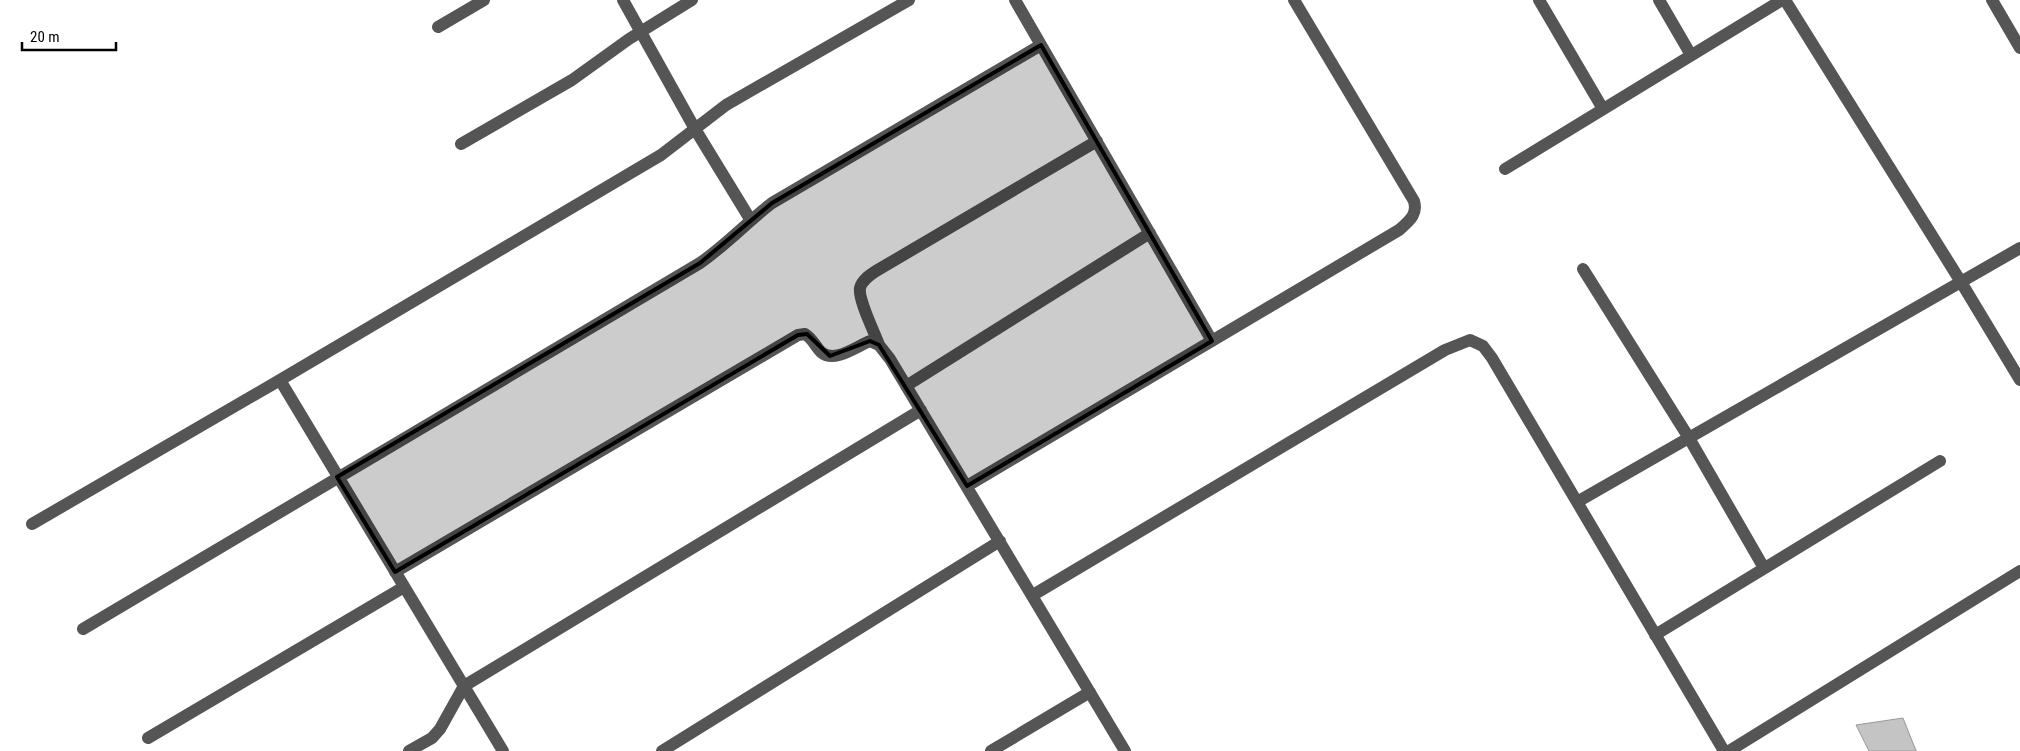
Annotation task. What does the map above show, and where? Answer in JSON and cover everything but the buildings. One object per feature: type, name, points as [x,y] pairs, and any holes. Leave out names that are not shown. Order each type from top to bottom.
[{"type":"street","points":[[438,27],[484,0]]},
{"type":"street","points":[[623,0],[695,129],[750,219]]},
{"type":"street","points":[[461,144],[572,80],[642,31],[692,0]]},
{"type":"street","points":[[32,524],[661,155],[726,105],[909,0]]},
{"type":"street","points":[[1016,0],[1212,341]]},
{"type":"street","points":[[967,486],[1399,230],[1410,220],[1416,207],[1414,201],[1294,0]]},
{"type":"street","points":[[1538,0],[1603,109]]},
{"type":"street","points":[[1659,0],[1691,55]]},
{"type":"street","points":[[1504,169],[1783,0],[1961,282],[2020,380]]},
{"type":"street","points":[[1992,0],[2020,48]]},
{"type":"street","points":[[83,629],[700,263],[718,250],[750,219],[772,203],[1041,45]]},
{"type":"street","points":[[1097,141],[876,270],[864,279],[860,289],[879,345],[1000,540],[1125,751]]},
{"type":"street","points":[[906,386],[1150,233]]},
{"type":"street","points":[[1577,502],[2020,248]]},
{"type":"street","points":[[1583,269],[1689,438],[1764,568]]},
{"type":"street","points":[[395,572],[798,335],[805,334],[809,336],[822,353],[830,356],[837,356],[870,341],[879,345]]},
{"type":"street","points":[[1033,595],[1445,350],[1470,340],[1483,346],[1492,358],[1724,751]]},
{"type":"street","points":[[280,380],[503,751]]},
{"type":"street","points":[[409,751],[432,738],[440,729],[464,686],[921,410]]},
{"type":"street","points":[[1656,634],[1940,461]]},
{"type":"street","points":[[662,751],[1000,540]]},
{"type":"street","points":[[1729,751],[2020,571]]},
{"type":"street","points":[[148,738],[404,587]]},
{"type":"street","points":[[991,751],[1090,692]]},
{"type":"highlighted area","points":[[1041,45],[1212,341],[967,486],[879,345],[870,341],[830,356],[807,334],[798,335],[395,572],[337,477],[700,263],[772,203]]}]
